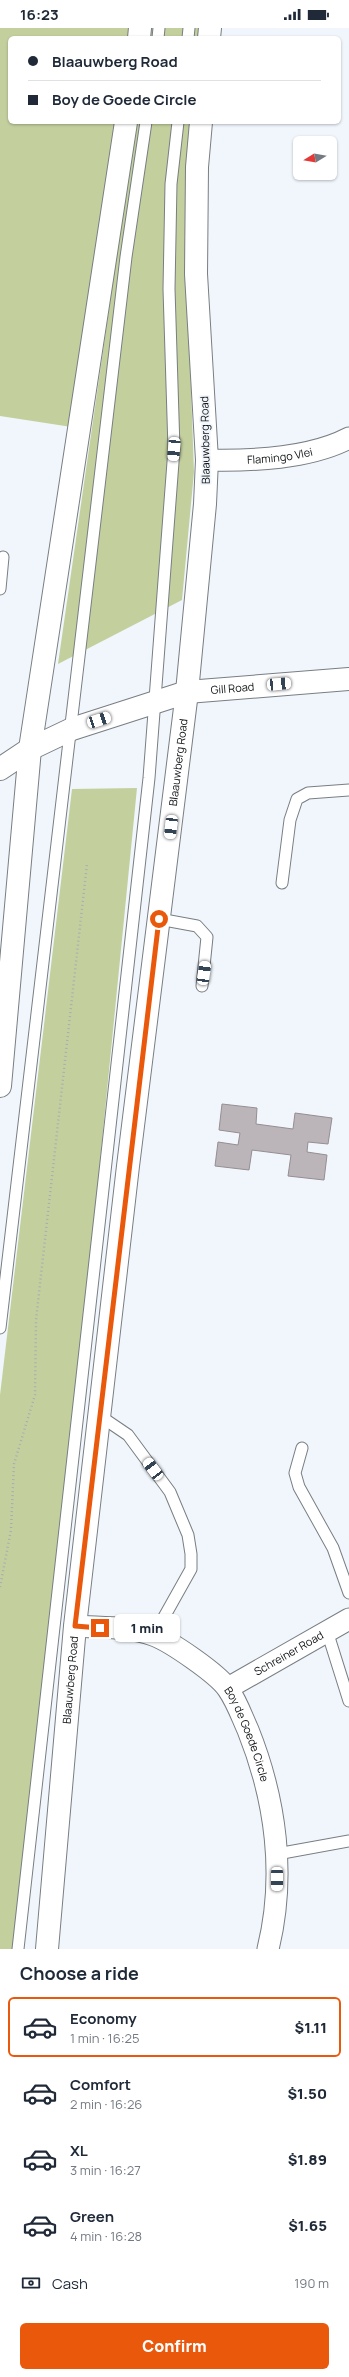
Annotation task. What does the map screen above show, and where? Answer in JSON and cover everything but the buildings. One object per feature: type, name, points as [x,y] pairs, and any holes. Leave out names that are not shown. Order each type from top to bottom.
[{"type":"main road","points":[[0,1086],[30,749],[126,124]]},
{"type":"main road","name":"Blaauwberg Road","points":[[47,1949],[75,1626],[129,1159],[187,692],[207,460],[196,274],[197,168],[200,124]]},
{"type":"main road","name":"Gill Road","points":[[0,769],[30,749],[72,729],[187,692],[349,679]]},
{"type":"street","name":"Flamingo Vlei","points":[[207,460],[242,461],[325,449],[349,438]]},
{"type":"street","name":"Schreiner Road","points":[[228,1688],[349,1619]]},
{"type":"street","name":"Boy de Goede Circle","points":[[75,1626],[130,1630],[154,1635],[194,1659],[228,1688],[260,1759],[275,1830],[277,1854],[276,1904],[268,1949]]},
{"type":"lane","points":[[0,1328],[54,859],[72,729],[126,257],[146,124]]},
{"type":"lane","points":[[18,1949],[148,786],[153,702],[174,449],[169,289],[170,184],[178,124]]},
{"type":"lane","points":[[0,589],[3,556]]},
{"type":"lane","points":[[282,883],[290,820],[297,799],[308,793],[349,790]]},
{"type":"lane","points":[[159,919],[197,926],[207,937],[202,986]]},
{"type":"lane","points":[[100,1416],[128,1435],[170,1492],[188,1535],[191,1554],[191,1569],[154,1635]]},
{"type":"lane","points":[[302,1448],[295,1472],[299,1487],[332,1548],[349,1593]]},
{"type":"lane","points":[[327,1631],[349,1701]]},
{"type":"lane","points":[[277,1854],[349,1841]]},
{"type":"path","points":[[0,1587],[11,1530],[14,1464],[35,1395],[36,1320],[87,864]]},
{"type":"green space","points":[[0,28],[140,28],[139,36],[8,36],[8,124],[126,124],[78,428],[0,416]]},
{"type":"green space","points":[[150,28],[204,28],[203,36],[148,36]]},
{"type":"green space","points":[[136,124],[194,124],[188,304],[194,472],[182,600],[58,664]]},
{"type":"green space","points":[[137,788],[54,1626],[13,1949],[0,1949],[0,1395],[72,789]]},
{"type":"route","points":[[100,1628],[75,1626],[109,1344],[128,1166],[159,919]]}]
